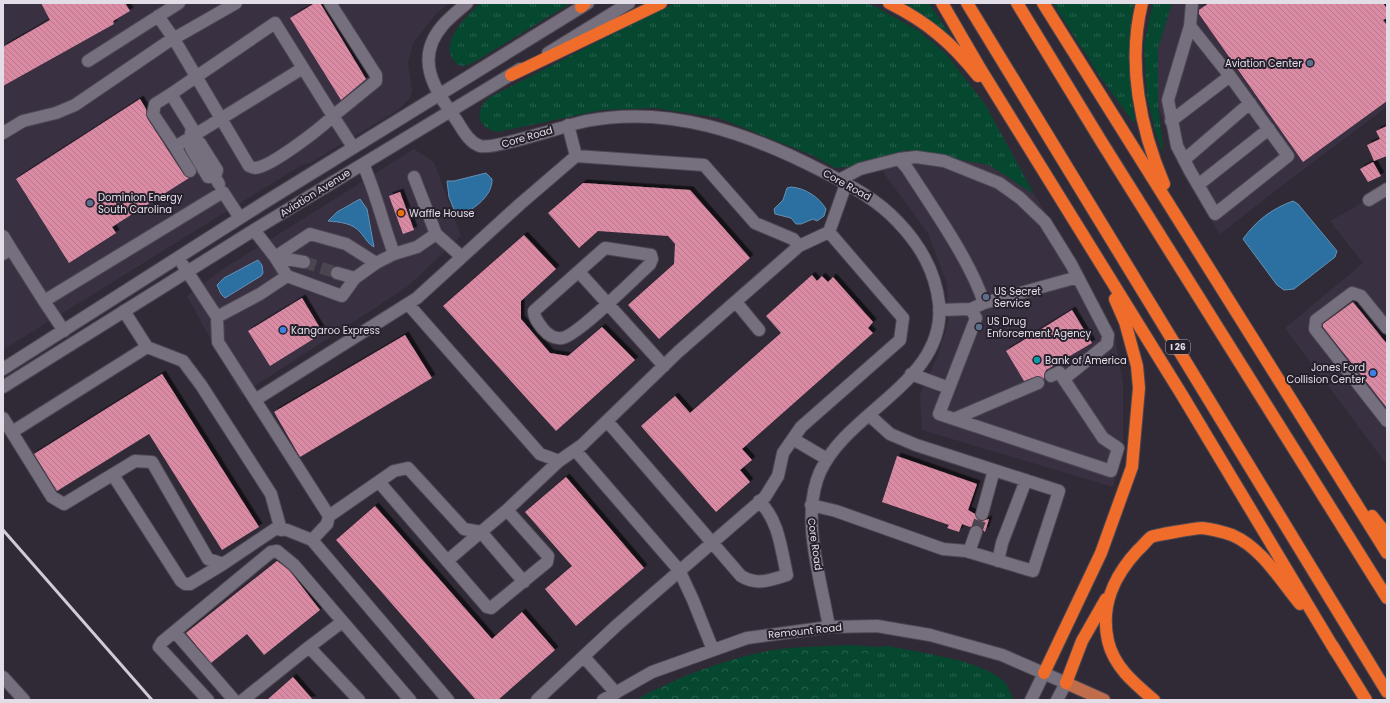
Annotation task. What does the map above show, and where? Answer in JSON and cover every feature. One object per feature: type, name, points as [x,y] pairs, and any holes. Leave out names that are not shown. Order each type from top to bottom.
[{"type":"highway","points":[[511,75],[661,3]]},
{"type":"highway","points":[[889,3],[931,27],[945,38],[972,69],[1024,138]]},
{"type":"highway","points":[[942,3],[1182,395],[1366,700]]},
{"type":"highway","name":"I 26","points":[[967,3],[1387,692]]},
{"type":"highway","points":[[1017,3],[1101,141],[1387,598]]},
{"type":"highway","points":[[1044,3],[1318,440],[1359,511],[1387,553]]},
{"type":"highway","points":[[1142,3],[1136,49],[1136,73],[1142,118],[1150,147],[1165,185],[1210,268]]},
{"type":"highway","points":[[1044,673],[1101,553],[1132,467],[1139,388],[1137,366],[1125,322],[1116,300],[1076,223]]},
{"type":"highway","points":[[1318,440],[1387,535]]},
{"type":"highway","points":[[1066,683],[1082,641],[1124,566],[1151,537],[1201,528],[1232,536],[1248,546],[1269,564],[1313,619],[1336,652]]},
{"type":"highway","points":[[1111,590],[1106,611],[1108,642],[1116,659],[1128,678],[1154,700]]},
{"type":"main road","name":"Remount Road","points":[[1066,683],[1104,700]]},
{"type":"street","points":[[88,61],[179,3]]},
{"type":"street","points":[[3,133],[23,122],[56,113],[76,105],[174,39],[236,3]]},
{"type":"street","points":[[158,16],[174,39],[195,77],[249,166],[255,168],[310,137],[376,81],[376,75],[330,3]]},
{"type":"street","name":"Core Road","points":[[466,3],[443,25],[430,44],[428,52],[429,72],[439,93],[466,135],[478,145],[484,147],[498,145],[568,125],[628,116],[657,116],[704,124],[764,144],[843,182],[880,204],[898,221],[915,242],[936,279],[939,310],[936,334],[932,346],[920,365],[849,433],[827,459],[815,485],[811,505],[811,526],[829,627]]},
{"type":"street","name":"Aviation Avenue","points":[[3,387],[254,230],[629,3]]},
{"type":"street","points":[[1190,26],[1230,76],[1288,156],[1216,214],[1184,160],[1178,146],[1171,121],[1168,100],[1190,26],[1192,3]]},
{"type":"street","name":"Aviation Avenue","points":[[3,369],[439,93],[585,4]]},
{"type":"street","points":[[190,171],[153,114],[155,104],[275,23],[353,147]]},
{"type":"street","points":[[175,147],[191,140],[220,119],[303,68]]},
{"type":"street","points":[[1171,121],[1230,76]]},
{"type":"street","points":[[171,94],[192,128],[191,140]]},
{"type":"street","points":[[1184,160],[1250,103]]},
{"type":"street","points":[[568,125],[576,156]]},
{"type":"street","points":[[1198,185],[1269,130]]},
{"type":"street","points":[[191,140],[200,143],[208,155],[217,170],[215,177],[240,218]]},
{"type":"street","points":[[255,400],[417,298],[576,156],[704,165],[755,224],[793,239],[799,246]]},
{"type":"street","points":[[447,561],[507,510],[559,461],[575,450],[664,366],[799,246],[829,232],[843,182],[860,169],[899,159],[916,157],[944,160],[999,183],[1020,198],[1045,222],[1078,277],[1108,335],[1107,344],[1065,378]]},
{"type":"street","points":[[899,159],[908,168],[958,251],[980,291],[984,303]]},
{"type":"street","points":[[363,164],[372,184],[382,221],[394,254]]},
{"type":"street","points":[[414,177],[436,234],[462,257]]},
{"type":"street","points":[[1369,200],[1387,189]]},
{"type":"street","points":[[44,301],[223,192]]},
{"type":"street","points":[[254,230],[275,256],[287,276],[342,296],[355,278],[376,263],[394,254],[417,247],[436,234]]},
{"type":"street","points":[[537,700],[679,570],[765,497],[778,476],[783,453],[801,427],[900,340],[903,318],[829,232]]},
{"type":"street","points":[[275,256],[310,234],[346,244],[376,263]]},
{"type":"street","points":[[3,236],[7,252],[44,301],[64,331]]},
{"type":"street","points":[[605,248],[651,255],[652,259],[650,264],[608,303],[570,335],[562,338],[552,336],[544,330],[534,316],[536,307],[579,272],[605,248]]},
{"type":"street","points":[[275,256],[304,262]]},
{"type":"street","points":[[179,257],[186,272],[217,317],[218,342],[329,516]]},
{"type":"street","points":[[337,272],[355,278]]},
{"type":"street","points":[[579,272],[664,366]]},
{"type":"street","points":[[217,317],[260,294],[287,276]]},
{"type":"street","points":[[939,310],[971,309],[984,303],[1078,277]]},
{"type":"street","points":[[1387,328],[1361,296],[1352,293],[1316,320],[1315,329],[1387,421]]},
{"type":"street","points":[[736,302],[759,330]]},
{"type":"street","points":[[408,304],[540,454],[559,461]]},
{"type":"street","points":[[971,309],[976,318],[939,414],[1112,471],[1118,448],[1103,438],[1065,378],[1059,372],[1051,376]]},
{"type":"street","points":[[124,311],[147,348],[184,361],[271,494],[281,530]]},
{"type":"street","points":[[12,432],[147,348]]},
{"type":"street","points":[[911,374],[949,388]]},
{"type":"street","points":[[954,419],[1038,383]]},
{"type":"street","points":[[811,505],[836,511],[944,549],[969,552],[1033,571],[1059,491],[890,434],[869,415]]},
{"type":"street","points":[[3,418],[52,497],[64,504],[135,461],[152,462],[208,559],[223,564]]},
{"type":"street","points":[[607,421],[741,576],[750,581],[762,583],[788,575],[774,519],[769,511],[759,502]]},
{"type":"street","points":[[793,439],[827,459]]},
{"type":"street","points":[[575,450],[679,570],[694,600],[713,650]]},
{"type":"street","points":[[312,540],[327,524],[329,516],[394,471],[408,468],[464,529],[481,532],[524,582]]},
{"type":"street","points":[[982,514],[994,470]]},
{"type":"street","points":[[113,475],[181,581],[185,584],[190,584],[223,564],[275,529],[287,530],[312,540],[448,700]]},
{"type":"street","points":[[998,561],[1002,543],[1026,480]]},
{"type":"street","points":[[379,482],[487,607],[491,608],[524,582],[546,562],[548,556],[507,510]]},
{"type":"street","points":[[969,552],[976,532]]},
{"type":"street","points":[[208,700],[159,647],[162,642],[271,552],[277,551],[294,565],[410,700]]},
{"type":"street","points":[[243,700],[309,646],[342,622]]},
{"type":"street","name":"Remount Road","points":[[603,700],[652,672],[747,638],[829,627],[877,626],[930,634],[1002,655],[1066,683]]},
{"type":"street","points":[[175,632],[234,700]]},
{"type":"street","points":[[309,646],[359,700]]},
{"type":"street","points":[[584,657],[616,693]]},
{"type":"street","points":[[1030,700],[1044,673]]},
{"type":"street","points":[[3,677],[24,700]]},
{"type":"street","points":[[1057,700],[1066,683]]},
{"type":"shaded area","name":"Dominion Energy South Carolina","points":[[3,3],[449,3],[436,14],[413,43],[408,63],[412,90],[410,98],[398,110],[310,163],[295,169],[3,350]]},
{"type":"shaded area","points":[[1172,3],[1387,3],[1387,107],[1220,234],[1183,175],[1158,106],[1158,49]]},
{"type":"shaded area","points":[[414,149],[434,162],[461,236],[407,287],[241,395],[187,296],[223,269]]},
{"type":"shaded area","points":[[905,150],[989,165],[1034,194],[1075,261],[1115,339],[1123,383],[1123,439],[1113,487],[922,430],[920,394],[938,355],[948,323],[947,284],[928,233],[885,175],[878,160]]},
{"type":"shaded area","points":[[1387,189],[1387,465],[1285,328],[1363,263],[1330,221]]},
{"type":"green space","points":[[480,3],[571,3],[476,61],[468,65],[460,66],[452,59],[450,51],[451,42],[454,33]]},
{"type":"green space","points":[[676,3],[867,3],[878,8],[919,31],[946,54],[985,104],[1034,194],[989,165],[906,150],[867,163],[835,168],[814,156],[719,118],[654,108],[602,110],[497,132],[490,130],[481,122],[481,107],[490,97]]},
{"type":"green space","points":[[904,3],[929,3],[952,38],[936,24]]},
{"type":"green space","points":[[1053,3],[1134,3],[1130,33],[1129,62],[1135,122],[1133,122],[1101,78]]},
{"type":"green space","points":[[1153,3],[1172,3],[1158,49],[1158,106],[1164,153],[1157,137],[1147,97],[1144,45]]},
{"type":"green space","points":[[847,645],[877,647],[822,700],[636,700],[703,669],[739,658],[783,649]]},
{"type":"green space","points":[[888,646],[978,666],[991,672],[1003,681],[1013,700],[822,700],[877,647]]},
{"type":"water","points":[[486,173],[492,179],[489,192],[469,211],[457,217],[449,197],[447,181],[454,181]]},
{"type":"water","points":[[791,187],[806,191],[816,197],[826,209],[824,216],[817,221],[813,219],[801,224],[796,224],[791,218],[775,214],[774,209],[783,200],[787,188]]},
{"type":"water","points":[[360,199],[367,209],[374,247],[354,227],[328,221],[337,212]]},
{"type":"water","points":[[1293,201],[1298,204],[1337,251],[1335,257],[1294,289],[1284,290],[1277,285],[1243,239],[1265,216]]},
{"type":"water","points":[[258,260],[262,265],[263,273],[261,276],[225,298],[221,294],[217,285],[224,278]]},
{"type":"building","points":[[41,3],[125,3],[130,11],[113,21],[114,24],[3,86],[3,47],[50,20]]},
{"type":"building","points":[[315,3],[320,3],[366,79],[341,100],[290,18]]},
{"type":"building","name":"Aviation Center","points":[[1209,3],[1383,3],[1387,9],[1387,18],[1383,20],[1387,25],[1387,101],[1303,162],[1199,14],[1199,10]]},
{"type":"building","name":"Dominion Energy South Carolina","points":[[140,99],[146,109],[147,118],[184,175],[189,178],[112,227],[116,233],[69,263],[16,179]]},
{"type":"building","points":[[1387,126],[1387,156],[1374,161],[1367,145],[1380,139],[1376,131]]},
{"type":"building","points":[[1373,162],[1381,176],[1368,182],[1360,169]]},
{"type":"building","points":[[583,183],[690,190],[750,258],[659,339],[628,305],[674,264],[675,244],[668,236],[598,231],[579,248],[548,213]]},
{"type":"building","name":"Waffle House","points":[[400,192],[414,230],[403,234],[389,196]]},
{"type":"building","points":[[524,235],[556,269],[521,301],[521,319],[550,353],[568,356],[602,327],[635,360],[556,431],[443,306]]},
{"type":"building","points":[[812,275],[817,281],[822,276],[828,282],[833,277],[873,322],[868,328],[873,333],[742,449],[752,460],[740,470],[750,482],[716,512],[641,426],[675,396],[690,413],[781,333],[766,316]]},
{"type":"building","points":[[302,298],[323,333],[270,366],[248,331]]},
{"type":"building","name":"Jones Ford Collision Center","points":[[1353,302],[1387,344],[1387,408],[1323,327],[1323,324]]},
{"type":"building","name":"Bank of America","points":[[1072,310],[1092,343],[1046,370],[1044,379],[1038,376],[1024,381],[1006,351]]},
{"type":"building","points":[[405,335],[432,378],[300,457],[274,412]]},
{"type":"building","points":[[162,374],[259,527],[222,550],[149,434],[57,491],[34,454]]},
{"type":"building","points":[[897,456],[977,484],[968,510],[975,514],[980,521],[989,519],[985,532],[978,525],[970,527],[962,524],[959,532],[947,528],[949,525],[882,502]]},
{"type":"building","points":[[566,477],[644,568],[576,626],[545,589],[572,566],[525,512]]},
{"type":"building","points":[[375,506],[492,639],[522,612],[555,650],[498,700],[476,700],[336,540]]},
{"type":"building","points":[[277,561],[289,570],[320,610],[264,655],[247,634],[211,663],[186,633]]},
{"type":"building","points":[[293,677],[313,700],[267,700]]},
{"type":"tunnel","points":[[304,262],[337,273]]},
{"type":"tunnel","points":[[976,532],[982,514]]},
{"type":"railway","points":[[3,530],[152,700]]},
{"type":"place","name":"Aviation Center","points":[[1310,63]]},
{"type":"place","name":"Dominion Energy South Carolina","points":[[90,203]]},
{"type":"place","name":"Waffle House","points":[[401,213]]},
{"type":"place","name":"US Secret Service","points":[[986,297]]},
{"type":"place","name":"US Drug Enforcement Agency","points":[[979,327]]},
{"type":"place","name":"Kangaroo Express","points":[[283,330]]},
{"type":"place","name":"Bank of America","points":[[1037,360]]},
{"type":"place","name":"Jones Ford Collision Center","points":[[1373,373]]}]
